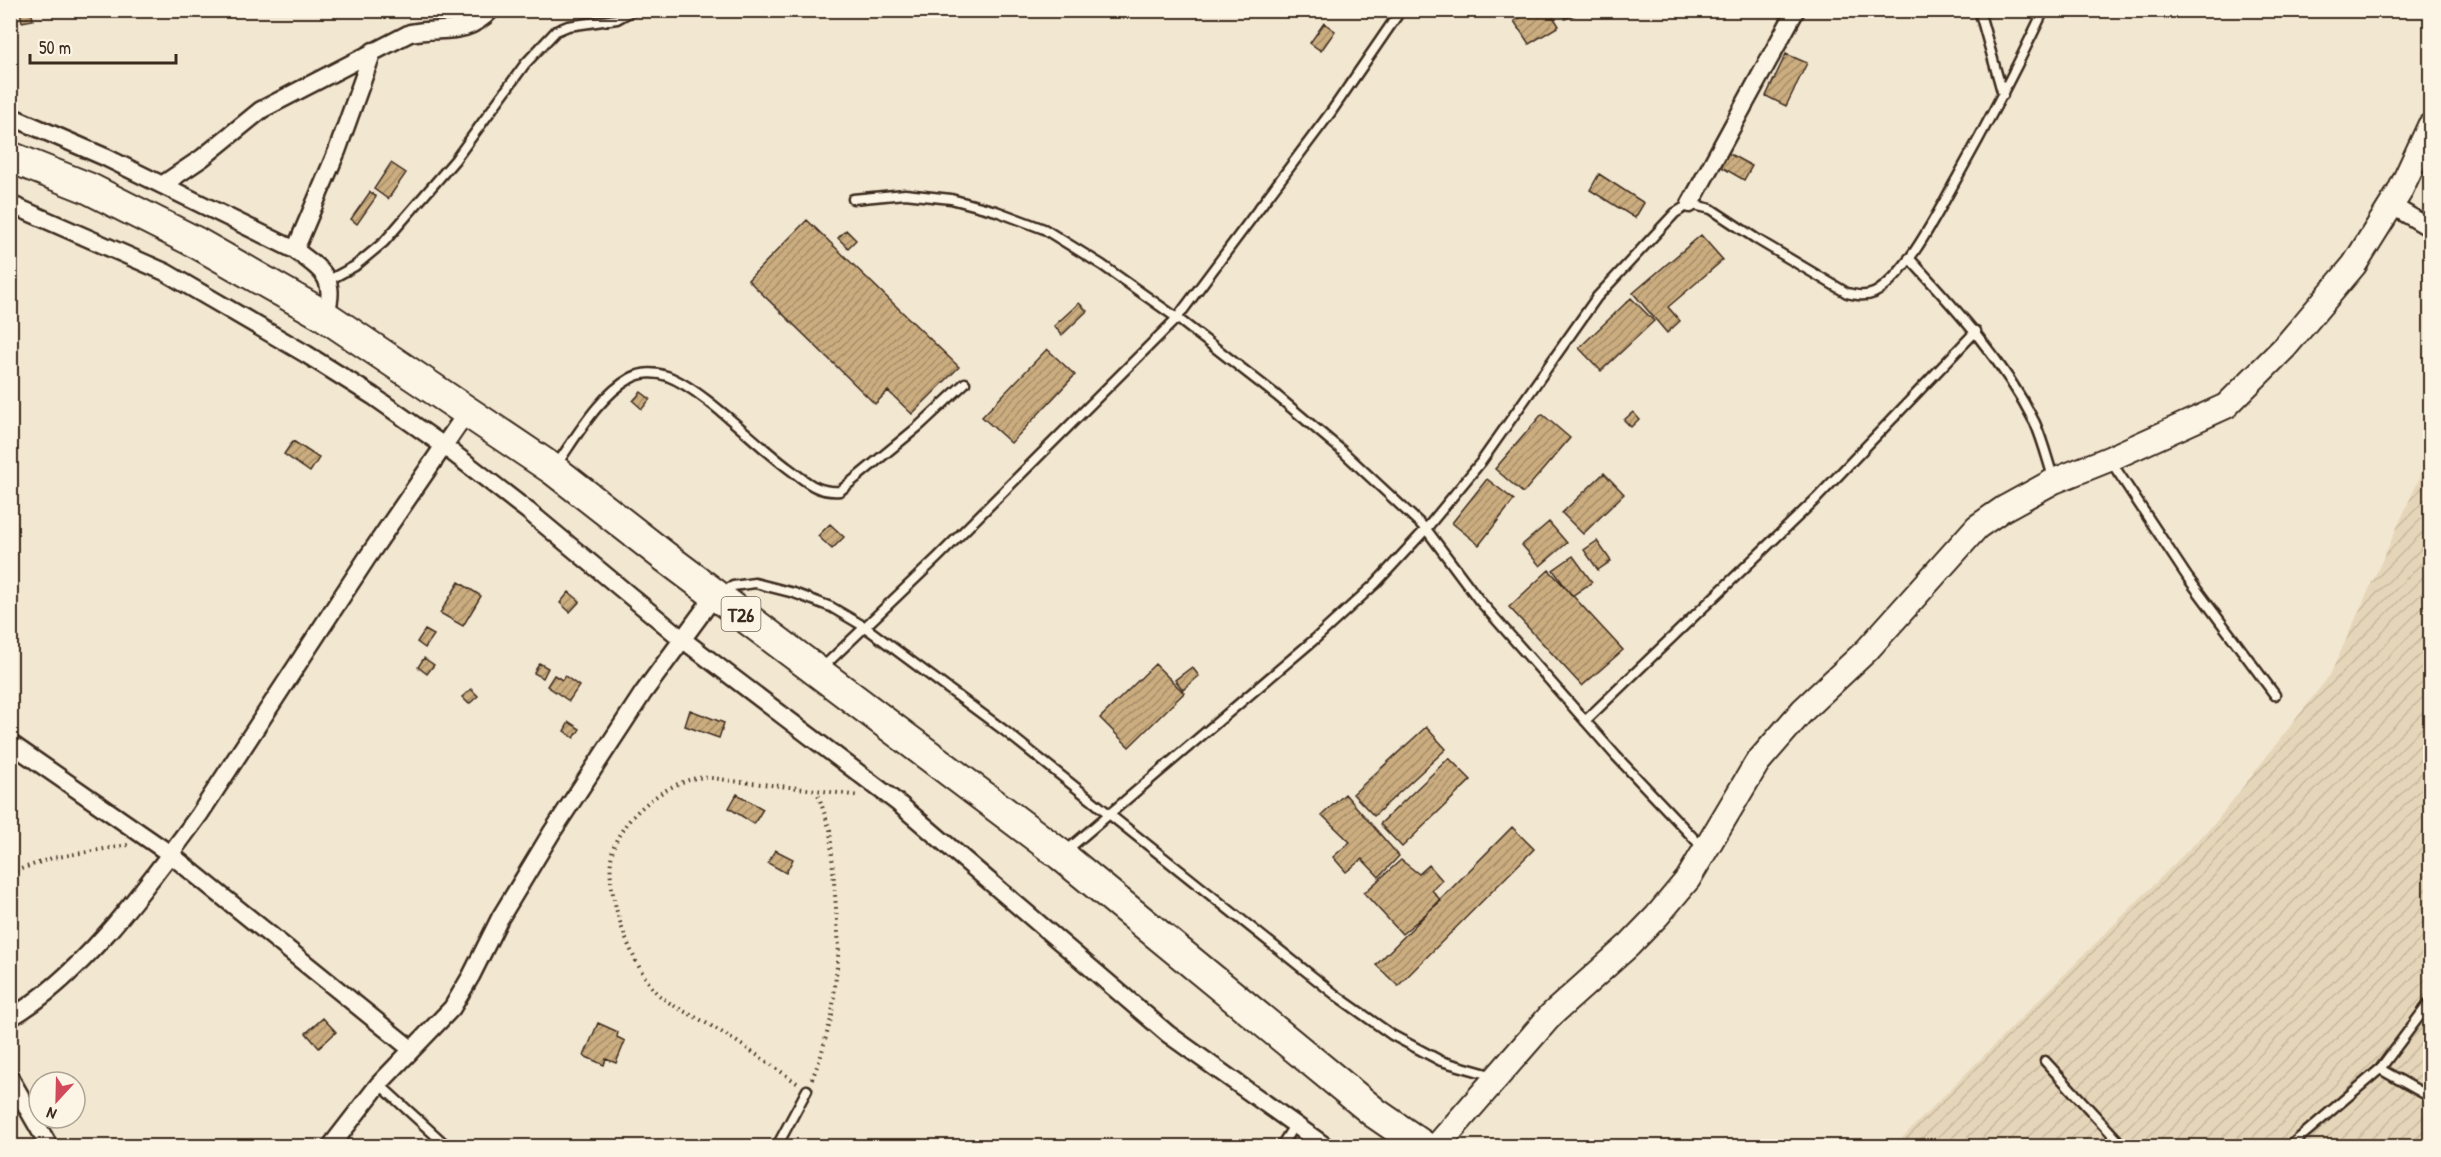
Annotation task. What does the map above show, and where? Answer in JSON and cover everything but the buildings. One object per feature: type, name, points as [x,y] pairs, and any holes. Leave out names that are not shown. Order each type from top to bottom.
[{"type":"highway","name":"T26","points":[[10,157],[88,189],[197,243],[325,316],[554,470],[715,595],[1061,855],[1375,1113],[1423,1146]]},
{"type":"street","points":[[162,185],[202,158],[261,110],[410,33],[430,28],[452,30],[468,27],[490,10]]},
{"type":"street","points":[[1690,204],[1796,10]]},
{"type":"street","points":[[295,250],[337,151],[373,51]]},
{"type":"street","points":[[10,116],[162,185],[295,250],[315,264],[329,280],[330,302],[325,316]]},
{"type":"street","points":[[1437,1146],[1551,1015],[1629,945],[1657,916],[1688,879],[1757,763],[1803,710],[1868,650],[1977,527],[2003,509],[2054,481],[2109,459],[2226,406],[2285,347],[2354,265],[2391,205],[2430,126]]},
{"type":"street","points":[[10,204],[165,272],[306,354],[373,396],[444,446],[682,639],[898,802],[1168,1034],[1325,1146]]},
{"type":"street","points":[[2391,205],[2430,228]]},
{"type":"street","points":[[10,1018],[67,977],[170,854],[467,412]]},
{"type":"street","points":[[331,1146],[379,1084],[452,1008],[500,918],[552,832],[644,693],[715,595]]},
{"type":"street","points":[[10,742],[170,854],[411,1049]]},
{"type":"street","points":[[10,1078],[49,1146]]},
{"type":"lane","points":[[329,280],[355,266],[384,242],[455,160],[525,64],[556,31],[568,26],[617,19],[633,10]]},
{"type":"lane","points":[[818,672],[1177,318],[1331,112],[1401,10]]},
{"type":"lane","points":[[1979,10],[2003,95]]},
{"type":"lane","points":[[1061,855],[1375,584],[1426,529],[1481,462],[1597,297],[1675,213],[1690,204],[1711,208],[1758,240],[1847,292],[1861,296],[1873,294],[1886,284],[1909,258],[1939,211],[2003,95],[2044,10]]},
{"type":"lane","points":[[853,199],[905,194],[951,199],[996,211],[1044,229],[1102,265],[1177,318],[1339,448],[1426,529],[1479,600],[1616,756],[1704,849]]},
{"type":"lane","points":[[1909,258],[1976,332],[2012,384],[2036,425],[2054,481]]},
{"type":"lane","points":[[1585,721],[1816,499],[1976,332]]},
{"type":"lane","points":[[554,470],[583,427],[611,393],[633,377],[648,373],[667,376],[702,398],[775,458],[811,484],[826,492],[840,491],[911,433],[965,382]]},
{"type":"lane","points":[[2109,459],[2188,578],[2275,695]]},
{"type":"lane","points":[[715,595],[733,586],[755,583],[794,592],[822,603],[865,627],[1005,731],[1337,996],[1392,1035],[1441,1061],[1498,1077]]},
{"type":"lane","points":[[2290,1146],[2311,1131],[2380,1069],[2430,1002]]},
{"type":"lane","points":[[2045,1061],[2123,1146]]},
{"type":"lane","points":[[2380,1069],[2430,1097]]},
{"type":"lane","points":[[379,1084],[447,1146]]},
{"type":"lane","points":[[777,1146],[807,1090]]},
{"type":"lane","points":[[1281,1146],[1295,1124]]},
{"type":"lane","points":[[2108,1146],[2116,1139]]},
{"type":"path","points":[[817,791],[830,830],[839,947],[832,1015],[820,1059],[807,1090],[738,1042],[680,1010],[657,993],[642,972],[624,939],[610,868],[612,850],[622,831],[644,805],[657,795],[693,779],[768,784],[898,802]]},
{"type":"path","points":[[10,873],[52,858],[149,841]]},
{"type":"shaded area","points":[[2430,455],[2430,1146],[1894,1146],[2215,823],[2330,675]]}]
